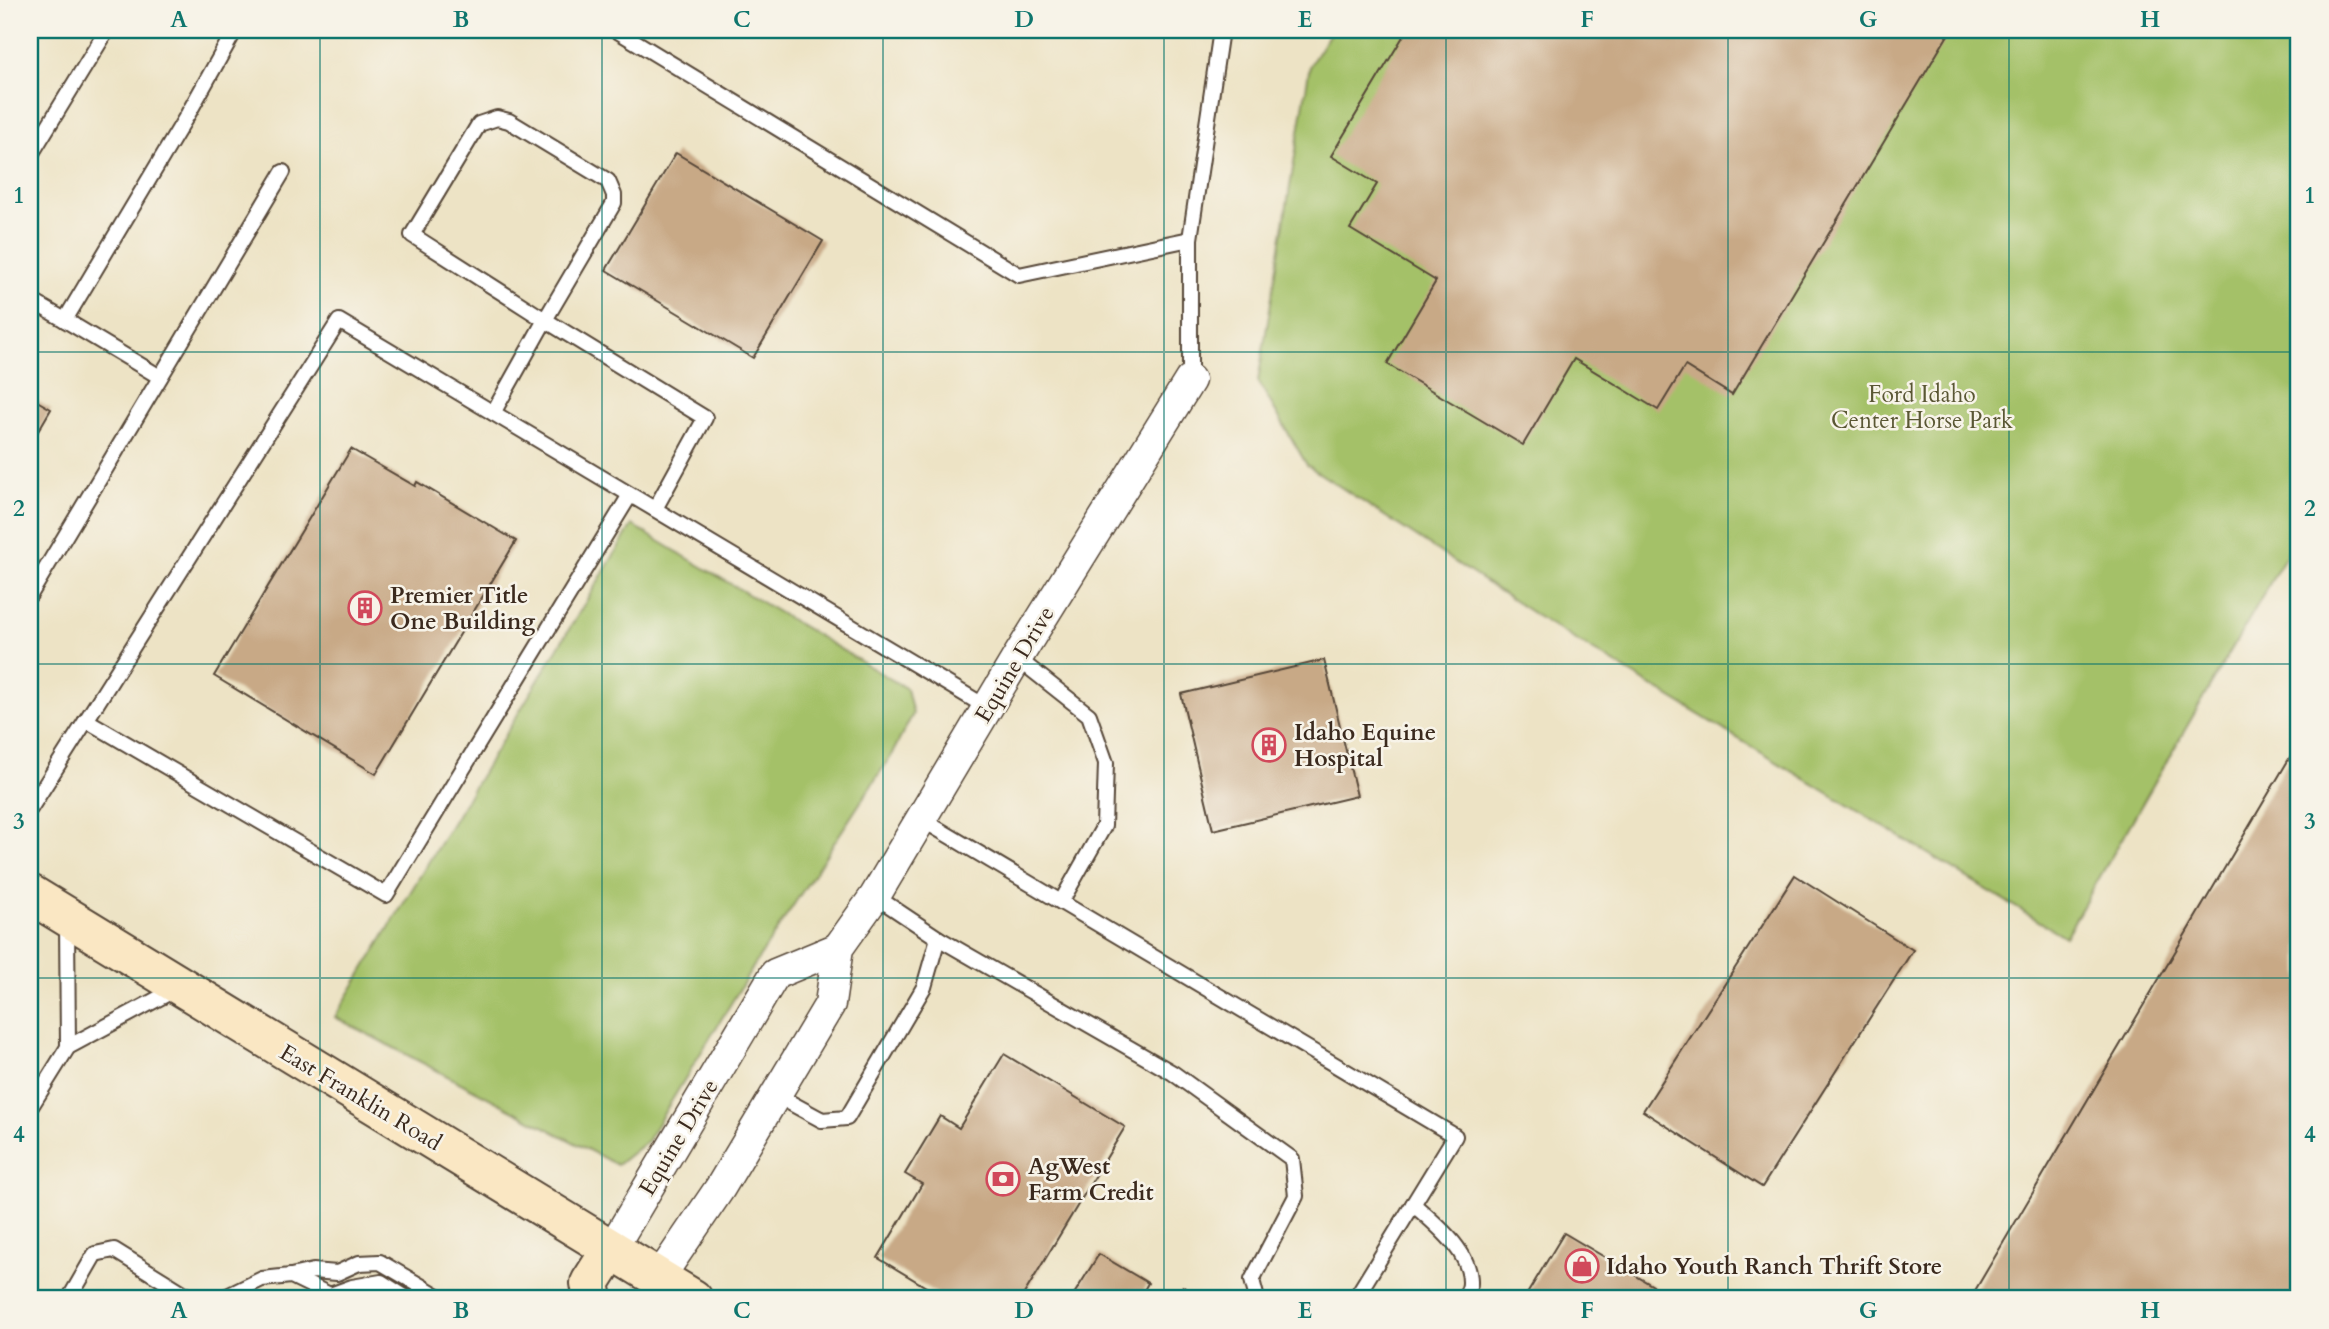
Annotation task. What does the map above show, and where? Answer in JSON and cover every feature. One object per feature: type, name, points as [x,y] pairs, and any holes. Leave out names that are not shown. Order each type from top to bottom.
[{"type":"main road","name":"East Franklin Road","points":[[30,894],[611,1250],[652,1289],[693,1299]]},
{"type":"main road","points":[[593,1299],[590,1283],[611,1250]]},
{"type":"street","name":"Equine Drive","points":[[652,1289],[720,1188],[830,1004],[838,947],[875,895],[1017,658],[1189,380]]},
{"type":"street","name":"Equine Drive","points":[[611,1250],[775,974],[838,947]]},
{"type":"lane","points":[[30,156],[107,30]]},
{"type":"lane","points":[[65,320],[188,114],[234,30]]},
{"type":"lane","points":[[616,30],[1018,275],[1191,239]]},
{"type":"lane","points":[[1189,380],[1191,239],[1221,30]]},
{"type":"lane","points":[[492,413],[545,320],[614,203],[614,195],[608,181],[509,121],[498,118],[487,119],[479,124],[412,236],[545,320],[705,418],[655,509]]},
{"type":"lane","points":[[30,595],[283,172]]},
{"type":"lane","points":[[30,300],[160,377]]},
{"type":"lane","points":[[30,809],[339,321],[988,708]]},
{"type":"lane","points":[[86,720],[386,895],[630,495]]},
{"type":"lane","points":[[1017,658],[1089,715],[1107,763],[1104,827],[1060,902]]},
{"type":"lane","points":[[921,819],[1455,1136],[1355,1299]]},
{"type":"lane","points":[[875,895],[938,938],[1173,1073],[1292,1159],[1296,1196],[1252,1280],[1257,1299]]},
{"type":"lane","points":[[67,917],[68,1047]]},
{"type":"lane","points":[[776,1095],[822,1119],[848,1118],[924,987],[938,938]]},
{"type":"lane","points":[[30,1108],[68,1047],[181,986]]},
{"type":"lane","points":[[1413,1204],[1449,1236],[1461,1256],[1468,1270],[1470,1284],[1465,1299]]},
{"type":"lane","points":[[68,1299],[95,1254],[109,1250],[192,1299]]},
{"type":"lane","points":[[221,1299],[262,1279],[313,1271],[337,1273],[359,1263],[380,1262],[443,1299]]},
{"type":"lane","points":[[290,1276],[330,1295],[352,1287],[382,1282],[408,1299]]},
{"type":"path","points":[[1176,1299],[1184,1286]]},
{"type":"green space","name":"Ford Idaho Center Horse Park","points":[[1332,30],[2299,30],[2299,533],[2065,937],[1543,620],[1307,465],[1258,381],[1310,65]]},
{"type":"green space","points":[[632,525],[907,689],[913,714],[892,754],[755,964],[647,1141],[617,1165],[335,1017]]},
{"type":"building","points":[[1407,30],[1951,30],[1732,395],[1685,366],[1658,410],[1574,359],[1523,445],[1387,364],[1436,281],[1350,229],[1377,184],[1331,156]]},
{"type":"building","points":[[676,153],[823,241],[753,358],[606,270]]},
{"type":"building","points":[[30,397],[51,409],[30,445]]},
{"type":"building","name":"Premier Title One Building","points":[[351,449],[415,486],[417,482],[516,541],[376,774],[214,676]]},
{"type":"building","name":"Idaho Equine Hospital","points":[[1324,660],[1357,796],[1213,830],[1181,694]]},
{"type":"building","points":[[2299,742],[2299,1299],[1970,1299]]},
{"type":"building","points":[[1795,875],[1913,950],[1762,1187],[1643,1111]]},
{"type":"building","name":"AgWest Farm Credit","points":[[1004,1054],[1125,1127],[1021,1299],[946,1299],[878,1258],[922,1184],[905,1174],[940,1116],[959,1128]]},
{"type":"building","name":"Idaho Youth Ranch Thrift Store","points":[[1564,1233],[1675,1299],[1524,1299]]},
{"type":"building","points":[[1099,1254],[1148,1283],[1143,1292],[1156,1299],[1071,1299]]},
{"type":"place","name":"Premier Title One Building","points":[[365,608]]},
{"type":"place","name":"Idaho Equine Hospital","points":[[1269,745]]},
{"type":"place","name":"AgWest Farm Credit","points":[[1003,1179]]},
{"type":"place","name":"Idaho Youth Ranch Thrift Store","points":[[1582,1266]]}]
